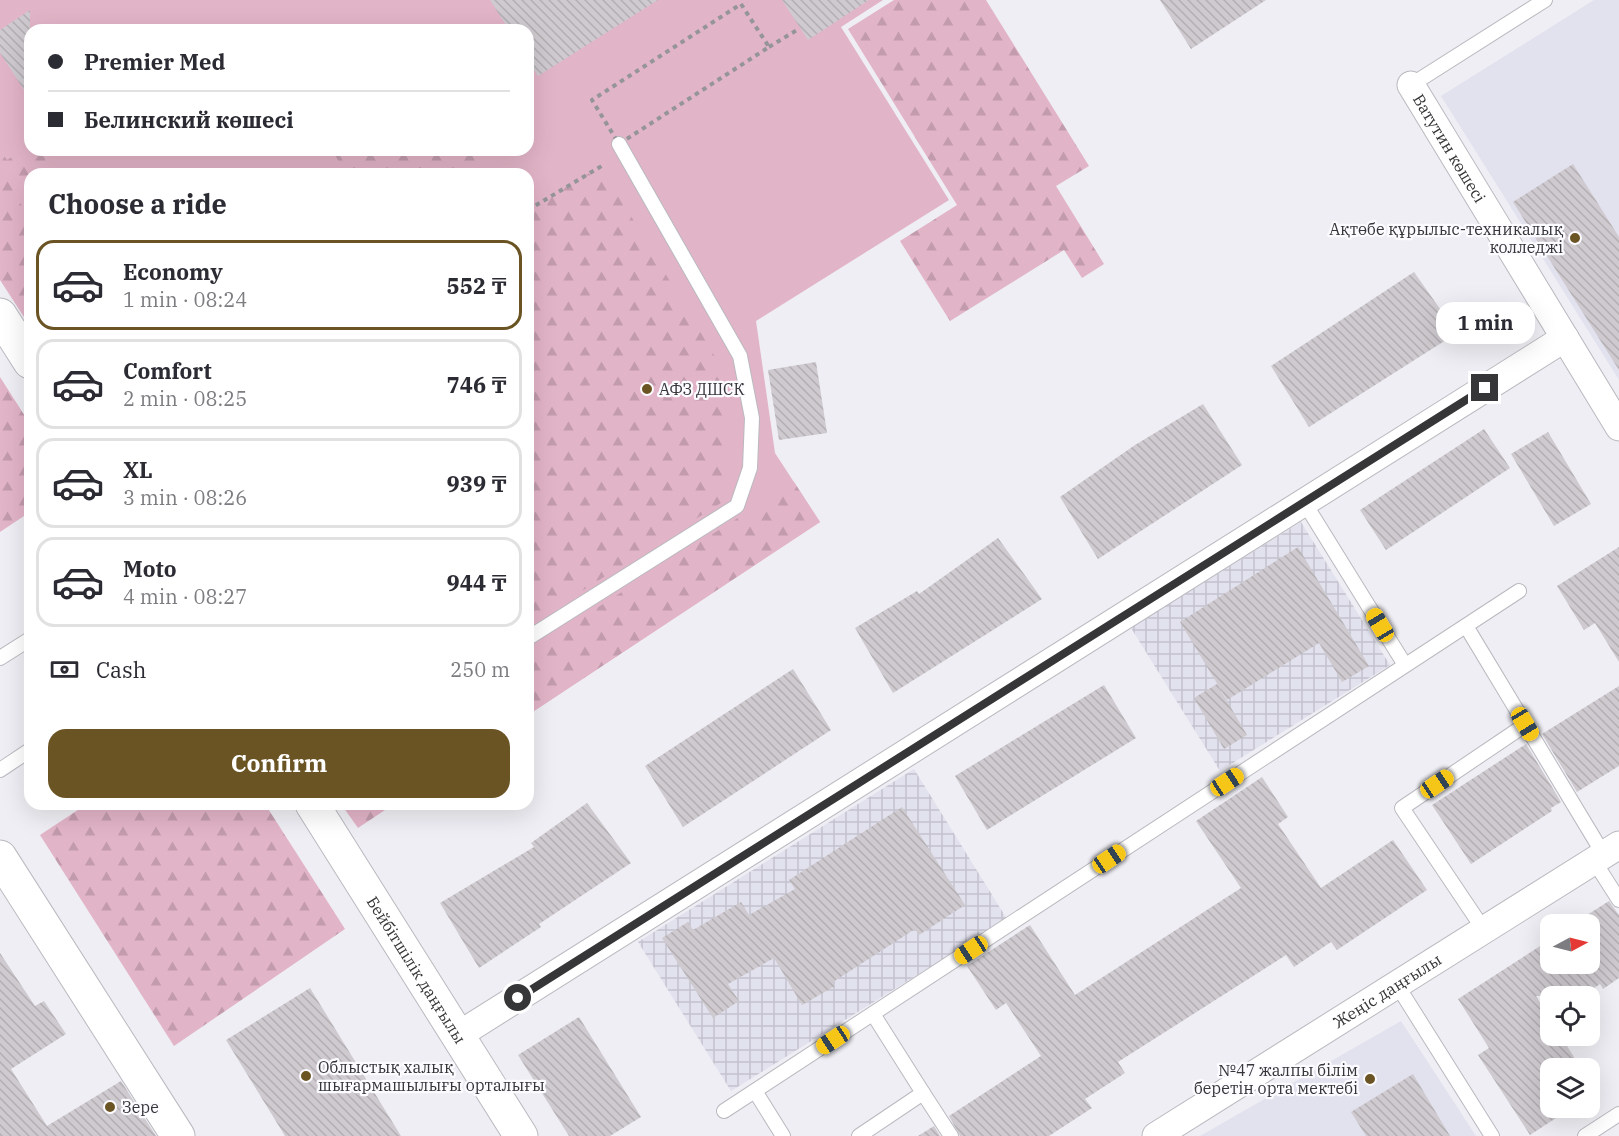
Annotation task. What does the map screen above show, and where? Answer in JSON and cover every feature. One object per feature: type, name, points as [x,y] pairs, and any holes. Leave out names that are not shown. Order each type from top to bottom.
[{"type":"main road","points":[[0,315],[24,353]]},
{"type":"main road","name":"Бейбітшілік даңғылы","points":[[316,810],[521,1136]]},
{"type":"main road","points":[[0,857],[13,887],[178,1136]]},
{"type":"street","name":"Ватутин көшесі","points":[[1411,86],[1619,427]]},
{"type":"street","points":[[457,1036],[1565,338]]},
{"type":"street","name":"Жеңіс даңғылы","points":[[1156,1136],[1605,854]]},
{"type":"lane","points":[[1411,86],[1545,0]]},
{"type":"lane","points":[[534,634],[736,506],[750,468],[753,418],[740,356],[622,149]]},
{"type":"lane","points":[[1304,502],[1405,665]]},
{"type":"lane","points":[[724,1112],[1519,591]]},
{"type":"lane","points":[[1466,626],[1605,854],[1619,900]]},
{"type":"lane","points":[[0,658],[24,643]]},
{"type":"lane","points":[[1484,930],[1402,808],[1525,724]]},
{"type":"lane","points":[[0,770],[24,754]]},
{"type":"lane","points":[[1396,985],[1492,1136]]},
{"type":"lane","points":[[873,1014],[951,1136]]},
{"type":"lane","points":[[755,1091],[783,1136]]},
{"type":"lane","points":[[859,1136],[923,1093]]},
{"type":"lane","points":[[1585,1136],[1619,1114]]},
{"type":"path","points":[[622,149],[592,100],[741,4],[769,47]]},
{"type":"path","points":[[534,206],[797,30]]},
{"type":"shaded area","name":"Ақтөбе құрылыс-техникалық колледжі","points":[[1594,0],[1619,0],[1619,380],[1441,96]]},
{"type":"shaded area","points":[[1301,522],[1390,665],[1220,771],[1131,628]]},
{"type":"shaded area","points":[[914,769],[1007,919],[731,1091],[638,942]]},
{"type":"shaded area","name":"№47 жалпы білім беретін орта мектебі","points":[[1401,1021],[1476,1136],[1200,1136]]},
{"type":"green space","name":"АФЗ ДШСК","points":[[0,0],[883,0],[841,27],[949,200],[756,321],[775,453],[820,522],[534,711],[534,168],[24,168],[24,317],[0,279]]},
{"type":"green space","points":[[894,0],[986,0],[1089,166],[1056,186],[1104,264],[1082,278],[1064,250],[950,321],[900,241],[957,205],[848,29]]},
{"type":"green space","points":[[24,149],[24,156],[71,156],[52,168],[24,168],[24,187],[14,193],[24,209],[24,317],[0,280],[0,150],[7,160]]},
{"type":"green space","points":[[336,156],[484,156],[464,168],[342,168]]},
{"type":"green space","points":[[601,166],[726,375],[724,501],[534,621],[534,206]]},
{"type":"green space","points":[[0,377],[24,415],[24,516],[0,532]]},
{"type":"green space","points":[[794,482],[820,522],[534,711],[534,648]]},
{"type":"green space","points":[[78,810],[269,810],[345,929],[174,1046],[40,835]]},
{"type":"green space","points":[[345,810],[385,810],[358,828]]},
{"type":"building","points":[[490,0],[658,0],[538,76],[534,70],[534,24],[505,24]]},
{"type":"building","points":[[782,0],[869,0],[808,40]]},
{"type":"building","points":[[1160,0],[1266,0],[1191,49]]},
{"type":"building","points":[[30,10],[30,24],[24,24],[24,90],[0,53],[0,30]]},
{"type":"building","points":[[1573,164],[1619,237],[1619,370],[1513,202]]},
{"type":"building","points":[[1414,272],[1457,333],[1309,427],[1271,366]]},
{"type":"building","points":[[816,362],[827,433],[779,440],[768,370]]},
{"type":"building","points":[[1203,404],[1242,465],[1098,559],[1060,497],[1135,445]]},
{"type":"building","points":[[1484,429],[1510,468],[1386,550],[1360,510]]},
{"type":"building","points":[[1548,432],[1591,504],[1554,526],[1511,454]]},
{"type":"building","points":[[998,538],[1042,599],[893,693],[855,628],[917,591],[919,594]]},
{"type":"building","points":[[1298,547],[1369,666],[1342,682],[1319,643],[1227,700],[1180,622]]},
{"type":"building","points":[[1619,547],[1619,662],[1595,623],[1584,630],[1557,586]]},
{"type":"building","points":[[793,669],[831,730],[683,827],[645,766]]},
{"type":"building","points":[[1217,684],[1247,735],[1224,749],[1194,698]]},
{"type":"building","points":[[1104,685],[1136,738],[987,830],[955,776]]},
{"type":"building","points":[[1619,686],[1619,766],[1577,792],[1542,734]]},
{"type":"building","points":[[1526,744],[1561,802],[1551,808],[1552,811],[1471,864],[1432,805]]},
{"type":"building","points":[[1262,777],[1288,817],[1278,824],[1321,888],[1393,840],[1427,890],[1337,950],[1331,942],[1294,967],[1286,955],[1118,1062],[1125,1073],[1085,1099],[1092,1108],[1049,1136],[960,1136],[949,1116],[1041,1056],[1006,1003],[996,1010],[967,966],[1030,925],[1075,995],[1241,888],[1196,821]]},
{"type":"building","points":[[587,803],[631,863],[539,924],[541,927],[479,968],[440,903],[534,847],[531,843]]},
{"type":"building","points":[[902,807],[965,905],[919,935],[915,929],[833,982],[835,986],[802,1005],[774,958],[728,984],[739,1001],[713,1018],[662,938],[688,922],[693,930],[741,902],[749,915],[795,889],[789,880]]},
{"type":"building","points":[[1609,901],[1619,915],[1619,978],[1603,989],[1600,984],[1597,986],[1540,986],[1540,996],[1536,996],[1540,1002],[1540,1046],[1567,1046],[1575,1058],[1540,1058],[1540,1118],[1556,1118],[1530,1135],[1478,1055],[1489,1048],[1458,999],[1540,946],[1540,974],[1600,974],[1600,914],[1589,914]]},
{"type":"building","points":[[0,953],[35,1006],[44,1001],[66,1034],[11,1069],[47,1126],[121,1081],[156,1136],[0,1136]]},
{"type":"building","name":"Облыстық халық шығармашылығы орталығы","points":[[310,988],[401,1136],[285,1136],[226,1040]]},
{"type":"building","points":[[579,1017],[641,1117],[610,1136],[569,1136],[518,1055]]},
{"type":"building","points":[[1413,1074],[1450,1136],[1366,1136],[1351,1112]]},
{"type":"building","points":[[934,1126],[940,1136],[918,1136]]},
{"type":"place","name":"Ақтөбе құрылыс-техникалық колледжі","points":[[1575,238]]},
{"type":"place","name":"АФЗ ДШСК","points":[[647,389]]},
{"type":"place","name":"Облыстық халық шығармашылығы орталығы","points":[[306,1076]]},
{"type":"place","name":"№47 жалпы білім беретін орта мектебі","points":[[1370,1079]]},
{"type":"place","name":"Зере","points":[[110,1107]]},
{"type":"route","points":[[518,998],[1485,388]]}]
